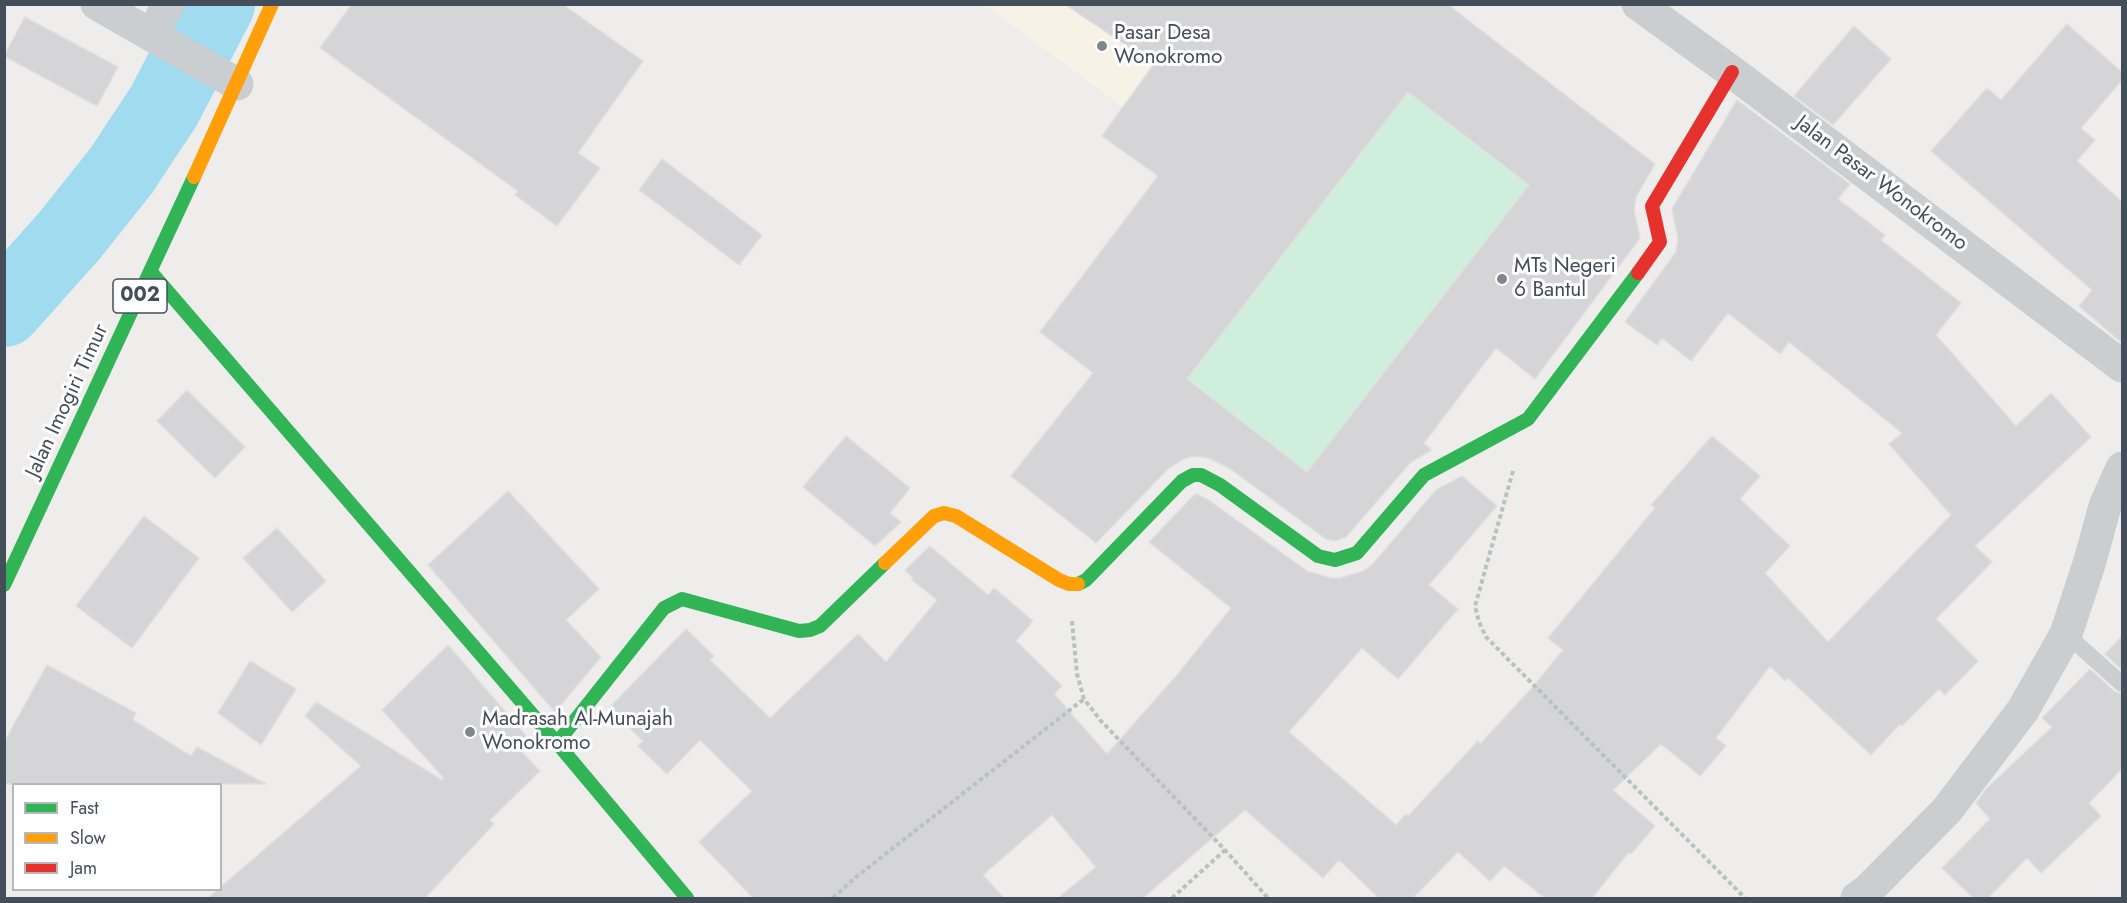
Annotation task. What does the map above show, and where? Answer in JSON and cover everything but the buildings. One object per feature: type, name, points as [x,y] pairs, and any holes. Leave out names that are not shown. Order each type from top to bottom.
[{"type":"street","points":[[97,4],[237,84]]},
{"type":"street","points":[[168,4],[176,49]]},
{"type":"street","name":"Jalan Imogiri Timur","points":[[4,585],[152,272],[272,4]]},
{"type":"street","name":"Jalan Pasar Wonokromo","points":[[1638,4],[1732,72],[2122,366]]},
{"type":"street","points":[[557,743],[669,604],[682,599],[799,631],[810,630],[820,626],[934,516],[944,513],[956,516],[1069,584],[1077,584],[1086,580],[1182,481],[1193,475],[1209,478],[1220,485],[1318,556],[1335,560],[1357,553],[1424,475],[1528,419],[1660,242],[1652,206],[1732,72]]},
{"type":"street","points":[[152,272],[557,743],[687,898]]},
{"type":"street","points":[[1857,898],[1867,891],[1947,810],[2023,710],[2066,634],[2090,561],[2104,506],[2122,468]]},
{"type":"lane","points":[[2066,634],[2122,684]]},
{"type":"path","points":[[1528,419],[1475,606],[1482,629],[1486,637],[1745,898]]},
{"type":"path","points":[[1069,584],[1077,674],[1084,699],[1101,721],[1268,898]]},
{"type":"path","points":[[833,898],[856,877],[1084,699]]},
{"type":"path","points":[[1172,898],[1225,850]]},
{"type":"shaded area","name":"Pasar Desa Wonokromo","points":[[985,5],[1274,5],[1174,27],[1127,110]]},
{"type":"green space","points":[[1408,92],[1529,185],[1307,472],[1187,379]]},
{"type":"waterway","points":[[4,309],[70,235],[121,171],[164,106],[217,4]]},
{"type":"traffic: fast","points":[[4,585],[194,177]]},
{"type":"traffic: fast","points":[[151,272],[557,743],[687,898]]},
{"type":"traffic: fast","points":[[1078,584],[1086,580],[1182,481],[1193,475],[1201,475],[1220,485],[1318,556],[1335,560],[1357,553],[1424,475],[1528,419],[1638,273]]},
{"type":"traffic: fast","points":[[557,743],[664,608],[682,599],[799,631],[810,630],[820,626],[885,563]]},
{"type":"traffic: slow","points":[[194,177],[272,4]]},
{"type":"traffic: slow","points":[[885,563],[934,516],[944,513],[956,516],[1059,580],[1069,584],[1078,584]]},
{"type":"traffic: jam","points":[[1638,273],[1660,242],[1652,206],[1732,72]]},
{"type":"place","name":"Pasar Desa Wonokromo","points":[[1102,46]]},
{"type":"place","name":"MTs Negeri 6 Bantul","points":[[1502,279]]},
{"type":"place","name":"Madrasah Al-Munajah Wonokromo","points":[[470,732]]}]
